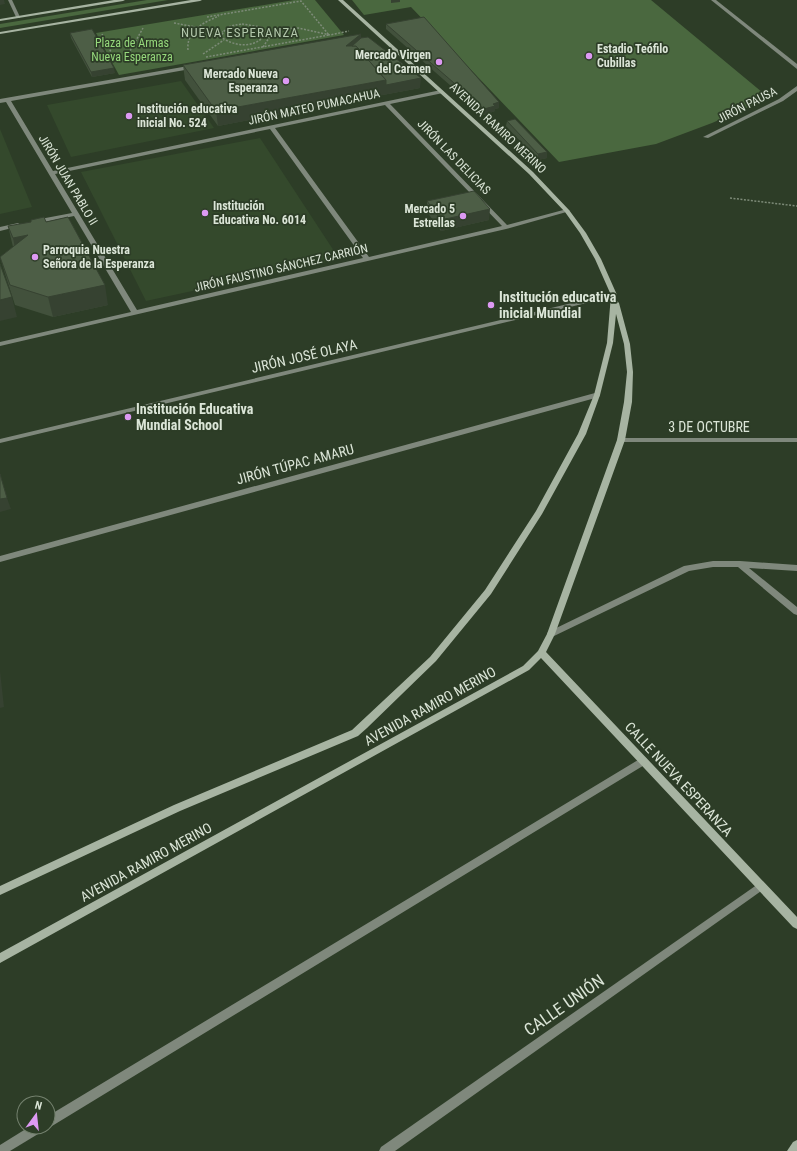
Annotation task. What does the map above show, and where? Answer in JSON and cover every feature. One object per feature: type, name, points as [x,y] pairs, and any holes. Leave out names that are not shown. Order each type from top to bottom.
[{"type":"street","points":[[10,0],[18,17]]},
{"type":"street","points":[[0,20],[122,0]]},
{"type":"street","points":[[0,33],[200,0]]},
{"type":"street","name":"AVENIDA RAMIRO MERINO","points":[[0,958],[526,668],[541,653],[551,634],[621,440],[628,402],[630,372],[627,344],[614,295],[598,259],[583,233],[567,211],[532,173],[340,0]]},
{"type":"street","points":[[713,0],[797,67]]},
{"type":"street","points":[[0,101],[199,66]]},
{"type":"street","name":"JIRÓN PAUSA","points":[[706,137],[781,100],[797,88]]},
{"type":"street","name":"JIRÓN MATEO PUMACAHUA","points":[[52,173],[441,92]]},
{"type":"street","name":"JIRÓN JUAN PABLO II","points":[[8,100],[135,313]]},
{"type":"street","name":"JIRÓN LAS DELICIAS","points":[[386,104],[506,227]]},
{"type":"street","points":[[271,127],[367,259]]},
{"type":"street","name":"JIRÓN FAUSTINO SÁNCHEZ CARRIÓN","points":[[0,344],[506,227],[567,211]]},
{"type":"street","points":[[30,223],[76,214]]},
{"type":"street","points":[[0,229],[23,224]]},
{"type":"street","name":"AVENIDA RAMIRO MERINO","points":[[0,891],[177,808],[355,733],[433,659],[488,592],[539,512],[582,434],[597,395],[610,343],[614,295]]},
{"type":"street","name":"JIRÓN JOSÉ OLAYA","points":[[0,441],[614,295]]},
{"type":"street","name":"JIRÓN TÚPAC AMARU","points":[[0,559],[597,395]]},
{"type":"street","name":"3 DE OCTUBRE","points":[[621,440],[797,440]]},
{"type":"street","points":[[551,634],[687,568],[713,564],[740,564],[797,568]]},
{"type":"street","points":[[740,564],[797,612]]},
{"type":"street","name":"CALLE NUEVA ESPERANZA","points":[[541,653],[797,924]]},
{"type":"street","points":[[56,1117],[643,761]]},
{"type":"street","name":"CALLE UNIÓN","points":[[385,1151],[761,886]]},
{"type":"street","points":[[0,1151],[26,1135]]},
{"type":"street","points":[[792,1151],[797,1146]]},
{"type":"path","points":[[201,18],[301,1],[329,35]]},
{"type":"path","points":[[199,66],[188,51],[187,41],[190,35],[207,21],[225,14]]},
{"type":"path","points":[[94,17],[124,79]]},
{"type":"path","points":[[179,22],[172,23],[223,32]]},
{"type":"path","points":[[249,24],[261,27],[266,33],[265,36],[257,42],[248,44],[236,44],[224,40],[221,37],[223,32],[228,27],[249,24]]},
{"type":"path","points":[[121,72],[129,50],[143,28],[136,29]]},
{"type":"path","points":[[263,47],[268,37],[279,30],[294,28],[329,35]]},
{"type":"path","points":[[102,35],[109,34]]},
{"type":"path","points":[[195,59],[329,35]]},
{"type":"path","points":[[195,59],[224,40]]},
{"type":"path","points":[[248,44],[251,49]]},
{"type":"path","points":[[730,198],[797,206]]},
{"type":"shaded area","name":"Institución educativa inicial No. 524","points":[[181,81],[214,128],[71,157],[47,105]]},
{"type":"shaded area","points":[[0,129],[32,207],[0,214]]},
{"type":"shaded area","name":"Institución Educativa No. 6014","points":[[260,138],[336,254],[331,261],[146,301],[81,172]]},
{"type":"green space","points":[[147,0],[168,0],[0,28],[0,24]]},
{"type":"green space","name":"Plaza de Armas Nueva Esperanza","points":[[294,0],[315,0],[344,35],[119,75],[96,33]]},
{"type":"green space","name":"Estadio Teófilo Cubillas","points":[[352,0],[651,0],[769,98],[712,123],[656,144],[559,162],[411,7],[364,15]]},
{"type":"building","points":[[424,17],[499,102],[493,104],[495,106],[484,109],[386,24]]},
{"type":"building","points":[[92,29],[114,68],[91,72],[70,33]]},
{"type":"building","points":[[361,34],[346,46],[356,46],[386,80],[216,111],[183,65]]},
{"type":"building","points":[[368,37],[421,78],[386,85],[386,80],[356,46],[352,46],[361,38]]},
{"type":"building","points":[[515,119],[547,152],[538,154],[507,121]]},
{"type":"building","points":[[474,191],[490,209],[441,220],[427,201]]},
{"type":"building","points":[[44,217],[46,222],[68,217],[105,285],[48,297],[10,285],[0,257],[28,235],[13,238],[8,226],[31,222],[31,220]]},
{"type":"building","points":[[0,264],[12,297],[0,300]]},
{"type":"building","points":[[0,474],[7,498],[0,499]]},
{"type":"place","name":"Estadio Teófilo Cubillas","points":[[589,56]]},
{"type":"place","name":"Mercado Virgen del Carmen","points":[[439,62]]},
{"type":"place","name":"Mercado Nueva Esperanza","points":[[286,81]]},
{"type":"place","name":"Institución educativa inicial No. 524","points":[[129,116]]},
{"type":"place","name":"Institución Educativa No. 6014","points":[[205,213]]},
{"type":"place","name":"Mercado 5 Estrellas","points":[[463,216]]},
{"type":"place","name":"Parroquia Nuestra Señora de la Esperanza","points":[[35,257]]},
{"type":"place","name":"Institución educativa inicial Mundial","points":[[491,305]]},
{"type":"place","name":"Institución Educativa Mundial School","points":[[128,417]]},
{"type":"district","name":"NUEVA ESPERANZA","points":[[240,32]]}]
